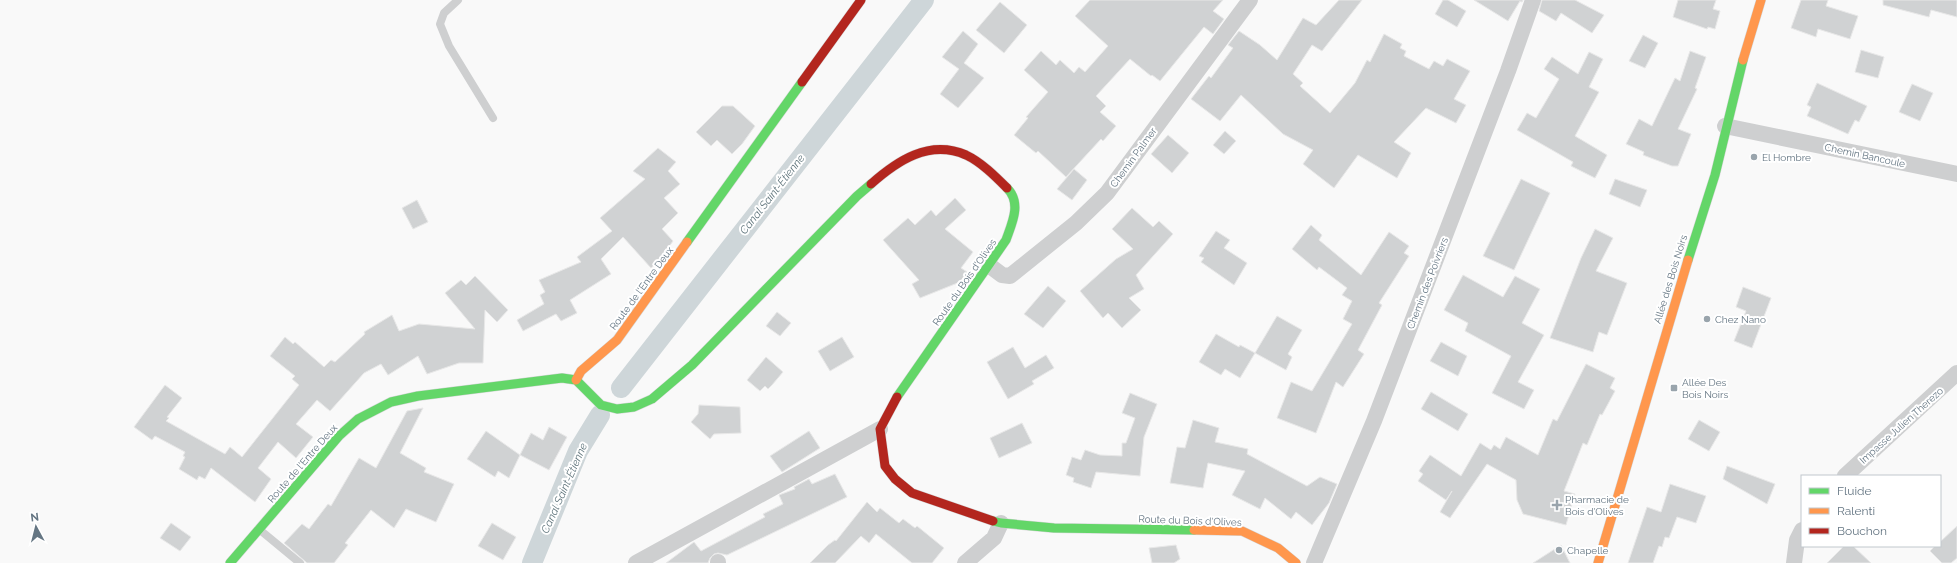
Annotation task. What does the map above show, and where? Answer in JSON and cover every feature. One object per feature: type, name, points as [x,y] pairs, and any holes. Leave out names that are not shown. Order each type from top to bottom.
[{"type":"main road","name":"Route de l'Entre Deux","points":[[230,563],[260,530],[339,436],[358,419],[372,410],[391,402],[418,396],[562,378],[576,380],[581,371],[617,340],[861,0]]},
{"type":"main road","name":"Allée des Bois Noirs","points":[[1598,563],[1693,240],[1714,175],[1761,0]]},
{"type":"main road","name":"Route du Bois d'Olives","points":[[576,380],[601,405],[617,409],[634,407],[652,398],[692,365],[857,196],[898,163],[920,152],[944,150],[966,155],[992,173],[1011,192],[1016,212],[1006,240],[990,266],[896,399],[880,429],[885,466],[895,479],[912,493],[1001,523],[1054,528],[1242,531],[1265,540],[1286,552],[1296,563]]},
{"type":"street","name":"Chemin Palmer","points":[[990,266],[1002,275],[1010,276],[1076,223],[1107,193],[1250,0]]},
{"type":"street","name":"Chemin des Poivriers","points":[[1314,563],[1379,406],[1508,72],[1533,0]]},
{"type":"street","name":"Chemin Bancoule","points":[[1726,126],[1957,174]]},
{"type":"street","name":"Impasse Julien Therezo","points":[[1845,475],[1957,373]]},
{"type":"street","points":[[636,563],[880,429]]},
{"type":"street","points":[[965,563],[994,538],[1001,523]]},
{"type":"street","points":[[1794,563],[1797,540],[1801,532]]},
{"type":"lane","points":[[458,0],[444,13],[440,24],[449,46],[493,118]]},
{"type":"lane","points":[[260,530],[300,563]]},
{"type":"building","points":[[1090,0],[1223,0],[1213,11],[1224,19],[1213,34],[1204,27],[1160,81],[1152,75],[1151,76],[1130,59],[1096,96],[1106,106],[1100,112],[1116,126],[1103,141],[1101,139],[1066,177],[1038,151],[1036,153],[1014,135],[1028,118],[1026,117],[1048,92],[1024,70],[1041,51],[1056,65],[1060,60],[1074,73],[1079,67],[1085,72],[1108,46],[1075,16]]},
{"type":"building","points":[[1339,0],[1362,0],[1322,51],[1312,45],[1293,74],[1303,83],[1300,86],[1330,113],[1355,83],[1367,60],[1370,62],[1384,34],[1402,44],[1400,48],[1406,51],[1404,56],[1429,69],[1434,61],[1443,66],[1447,59],[1470,71],[1454,99],[1466,105],[1456,123],[1426,108],[1394,142],[1411,153],[1397,178],[1358,155],[1334,188],[1303,164],[1313,150],[1283,134],[1241,95],[1220,121],[1191,99],[1209,76],[1211,78],[1233,48],[1228,45],[1239,31],[1260,45],[1277,60],[1303,18],[1316,25]]},
{"type":"building","points":[[1443,0],[1448,0],[1466,11],[1457,27],[1435,14]]},
{"type":"building","points":[[1474,0],[1523,0],[1522,2],[1520,1],[1508,21]]},
{"type":"building","points":[[1542,0],[1575,0],[1604,15],[1592,33],[1561,13],[1556,21],[1539,11]]},
{"type":"building","points":[[1678,0],[1716,0],[1713,9],[1720,11],[1715,29],[1708,27],[1707,29],[1673,17]]},
{"type":"building","points":[[1801,0],[1828,0],[1826,6],[1858,16],[1850,39],[1818,29],[1816,37],[1791,28]]},
{"type":"building","points":[[1883,0],[1957,0],[1957,17],[1931,10],[1929,17],[1883,5]]},
{"type":"building","points":[[1000,2],[1027,25],[1004,53],[976,30]]},
{"type":"building","points":[[963,31],[978,44],[964,63],[984,78],[958,108],[940,94],[959,69],[942,57]]},
{"type":"building","points":[[1643,35],[1658,43],[1645,68],[1629,61]]},
{"type":"building","points":[[1861,50],[1884,57],[1878,78],[1855,72]]},
{"type":"building","points":[[1690,51],[1706,57],[1695,88],[1697,89],[1678,129],[1691,134],[1678,166],[1672,166],[1643,155],[1644,152],[1626,144],[1639,119],[1652,126],[1675,78],[1680,81]]},
{"type":"building","points":[[1589,52],[1603,59],[1589,87],[1599,92],[1575,136],[1607,155],[1595,178],[1571,166],[1573,162],[1517,130],[1527,113],[1536,118],[1559,79],[1544,69],[1552,57],[1578,74]]},
{"type":"building","points":[[1817,83],[1867,106],[1859,122],[1855,120],[1848,134],[1807,116],[1811,107],[1807,105]]},
{"type":"building","points":[[1912,84],[1933,93],[1920,121],[1899,112]]},
{"type":"building","points":[[722,106],[733,106],[755,126],[742,144],[732,154],[717,140],[711,146],[696,132]]},
{"type":"building","points":[[1225,131],[1236,141],[1224,154],[1213,145]]},
{"type":"building","points":[[1168,135],[1189,153],[1172,173],[1151,154]]},
{"type":"building","points":[[658,148],[676,162],[668,171],[680,184],[664,198],[678,213],[662,229],[673,241],[658,262],[651,268],[623,237],[601,259],[611,274],[570,300],[577,313],[561,321],[556,314],[523,331],[517,320],[544,304],[540,295],[545,292],[539,280],[581,262],[577,257],[612,231],[600,218],[645,179],[633,171]]},
{"type":"building","points":[[1074,169],[1087,180],[1072,200],[1057,189]]},
{"type":"building","points":[[1521,179],[1550,193],[1514,270],[1483,256]]},
{"type":"building","points":[[1615,179],[1647,190],[1640,207],[1609,194]]},
{"type":"building","points":[[955,198],[966,210],[945,229],[973,252],[961,268],[967,272],[960,282],[920,298],[912,284],[919,280],[883,240],[908,218],[915,225],[931,210],[936,216]]},
{"type":"building","points":[[417,200],[428,222],[413,229],[402,208]]},
{"type":"building","points":[[1132,208],[1153,227],[1159,221],[1173,234],[1136,275],[1144,289],[1129,298],[1141,310],[1122,328],[1108,313],[1103,318],[1080,291],[1116,259],[1133,249],[1112,229]]},
{"type":"building","points":[[1311,225],[1322,235],[1319,240],[1361,275],[1389,232],[1409,246],[1404,253],[1409,256],[1379,303],[1382,305],[1358,350],[1364,354],[1343,387],[1336,382],[1316,433],[1277,418],[1291,382],[1312,391],[1352,324],[1343,319],[1352,301],[1342,295],[1347,288],[1319,267],[1317,270],[1292,249]]},
{"type":"building","points":[[1595,229],[1613,238],[1596,271],[1627,283],[1607,335],[1599,332],[1593,352],[1550,338],[1581,258]]},
{"type":"building","points":[[1216,231],[1230,240],[1224,248],[1247,263],[1234,285],[1201,262],[1204,258],[1199,256]]},
{"type":"building","points":[[1463,275],[1503,297],[1515,276],[1540,289],[1522,323],[1544,335],[1518,382],[1534,390],[1524,409],[1492,393],[1511,356],[1465,331],[1468,323],[1444,310]]},
{"type":"building","points":[[475,276],[508,310],[497,322],[485,310],[483,363],[459,363],[427,374],[418,356],[388,375],[381,364],[364,373],[330,411],[317,400],[296,424],[313,437],[296,458],[278,442],[258,468],[271,479],[255,502],[211,468],[205,479],[199,476],[197,480],[179,469],[185,457],[183,456],[185,452],[155,436],[152,440],[134,427],[165,385],[182,398],[167,417],[169,418],[166,421],[225,454],[230,447],[242,457],[299,385],[292,379],[295,376],[270,356],[285,337],[293,344],[295,342],[324,367],[331,360],[335,362],[365,334],[364,332],[392,315],[399,331],[419,324],[475,329],[445,293],[461,280],[466,285]]},
{"type":"building","points":[[1048,286],[1066,301],[1043,328],[1024,314]]},
{"type":"building","points":[[1743,287],[1771,298],[1752,348],[1734,341],[1746,311],[1736,307]]},
{"type":"building","points":[[777,312],[791,323],[780,336],[766,326]]},
{"type":"building","points":[[1277,316],[1302,330],[1288,354],[1292,357],[1286,370],[1255,353]]},
{"type":"building","points":[[1216,334],[1239,347],[1240,345],[1255,353],[1240,378],[1225,369],[1221,375],[1199,362]]},
{"type":"building","points":[[842,337],[854,357],[830,371],[818,351]]},
{"type":"building","points":[[1441,342],[1467,356],[1458,376],[1430,361]]},
{"type":"building","points":[[1013,347],[1025,368],[1046,355],[1054,368],[1032,381],[1034,384],[1008,399],[987,362]]},
{"type":"building","points":[[766,357],[783,372],[768,389],[765,386],[760,391],[747,380]]},
{"type":"building","points":[[1586,364],[1615,378],[1610,388],[1615,391],[1602,415],[1600,414],[1587,445],[1583,443],[1564,491],[1575,494],[1566,525],[1523,514],[1517,500],[1516,480],[1487,464],[1450,518],[1440,512],[1452,491],[1446,500],[1418,481],[1423,474],[1419,471],[1430,455],[1461,476],[1480,443],[1491,450],[1494,445],[1500,449],[1506,437],[1538,455],[1553,419],[1557,421]]},
{"type":"building","points":[[1431,392],[1468,414],[1458,431],[1421,409]]},
{"type":"building","points":[[1130,393],[1157,404],[1144,437],[1140,476],[1096,472],[1091,488],[1073,482],[1074,478],[1066,475],[1072,457],[1081,460],[1085,450],[1100,455],[1122,456],[1122,443],[1126,443],[1135,418],[1122,413]]},
{"type":"building","points":[[699,405],[740,407],[741,433],[714,434],[710,439],[691,422],[698,414]]},
{"type":"building","points":[[423,408],[400,453],[426,468],[424,472],[454,484],[436,522],[406,509],[394,528],[371,510],[345,543],[348,545],[334,563],[307,563],[284,543],[302,524],[309,529],[328,504],[331,506],[359,458],[376,468],[407,411]]},
{"type":"building","points":[[1193,420],[1219,428],[1215,442],[1248,449],[1247,454],[1307,486],[1320,477],[1337,484],[1329,503],[1312,525],[1296,512],[1291,519],[1265,498],[1260,509],[1232,495],[1245,471],[1208,463],[1203,488],[1170,483],[1177,447],[1185,448]]},
{"type":"building","points":[[1699,420],[1720,432],[1709,451],[1688,439]]},
{"type":"building","points":[[1022,423],[1032,443],[999,458],[990,438]]},
{"type":"building","points":[[549,427],[567,437],[549,470],[520,455],[531,433],[543,440]]},
{"type":"building","points":[[486,431],[520,455],[509,478],[498,471],[495,477],[467,459]]},
{"type":"building","points":[[809,431],[820,448],[782,472],[770,456]]},
{"type":"building","points":[[1727,466],[1775,484],[1767,504],[1723,479]]},
{"type":"building","points":[[835,474],[847,497],[727,555],[718,553],[714,554],[708,563],[666,563],[694,542],[701,551],[765,517],[763,514],[783,504],[779,495],[795,489],[794,487],[809,479],[812,484]]},
{"type":"building","points":[[1670,484],[1706,496],[1696,523],[1677,517],[1669,538],[1665,537],[1662,547],[1659,546],[1653,563],[1628,563],[1647,507],[1661,512]]},
{"type":"building","points":[[867,502],[877,512],[880,508],[899,523],[903,519],[915,528],[917,526],[944,548],[932,563],[912,563],[876,534],[869,543],[861,536],[835,563],[810,563],[828,545],[835,540],[836,541]]},
{"type":"building","points":[[171,523],[191,537],[180,551],[160,538]]},
{"type":"building","points":[[492,523],[516,537],[503,560],[478,546]]},
{"type":"building","points":[[1957,526],[1957,558],[1951,563],[1942,563],[1930,551],[1934,547],[1941,547],[1941,541]]},
{"type":"building","points":[[1176,545],[1180,559],[1174,563],[1152,563],[1149,548]]},
{"type":"building","name":"Chapelle","points":[[1561,545],[1570,563],[1533,563]]},
{"type":"building","points":[[1843,547],[1854,547],[1871,563],[1827,563]]},
{"type":"waterway","name":"Canal Saint-Étienne","points":[[621,388],[924,0]]},
{"type":"waterway","name":"Canal Saint-Étienne","points":[[532,563],[578,451],[600,415]]},
{"type":"traffic: fast","points":[[1688,260],[1715,175],[1743,60]]},
{"type":"traffic: fast","points":[[687,242],[802,82]]},
{"type":"traffic: fast","points":[[576,380],[601,405],[617,409],[634,407],[652,399],[692,365],[857,196],[871,184]]},
{"type":"traffic: fast","points":[[897,397],[1006,240],[1013,220],[1015,207],[1012,194],[1007,188]]},
{"type":"traffic: fast","points":[[230,563],[339,436],[358,419],[391,402],[418,396],[562,378],[576,380]]},
{"type":"traffic: fast","points":[[993,521],[1054,528],[1194,530]]},
{"type":"traffic: slow","points":[[1743,60],[1761,0]]},
{"type":"traffic: slow","points":[[576,380],[581,371],[617,340],[687,242]]},
{"type":"traffic: slow","points":[[1598,563],[1688,260]]},
{"type":"traffic: slow","points":[[1194,530],[1242,531],[1278,548],[1296,563]]},
{"type":"traffic: jam","points":[[802,82],[861,0]]},
{"type":"traffic: jam","points":[[871,184],[903,160],[927,151],[939,150],[952,151],[972,158],[988,170],[1007,188]]},
{"type":"traffic: jam","points":[[897,397],[880,429],[885,466],[895,479],[912,493],[993,521]]},
{"type":"place","name":"El Hombre","points":[[1754,157]]},
{"type":"place","name":"Chez Nano","points":[[1707,319]]},
{"type":"place","name":"Allée Des Bois Noirs","points":[[1674,388]]},
{"type":"place","name":"Pharmacie de Bois d'Olives","points":[[1557,505]]},
{"type":"place","name":"Chapelle","points":[[1559,550]]}]
